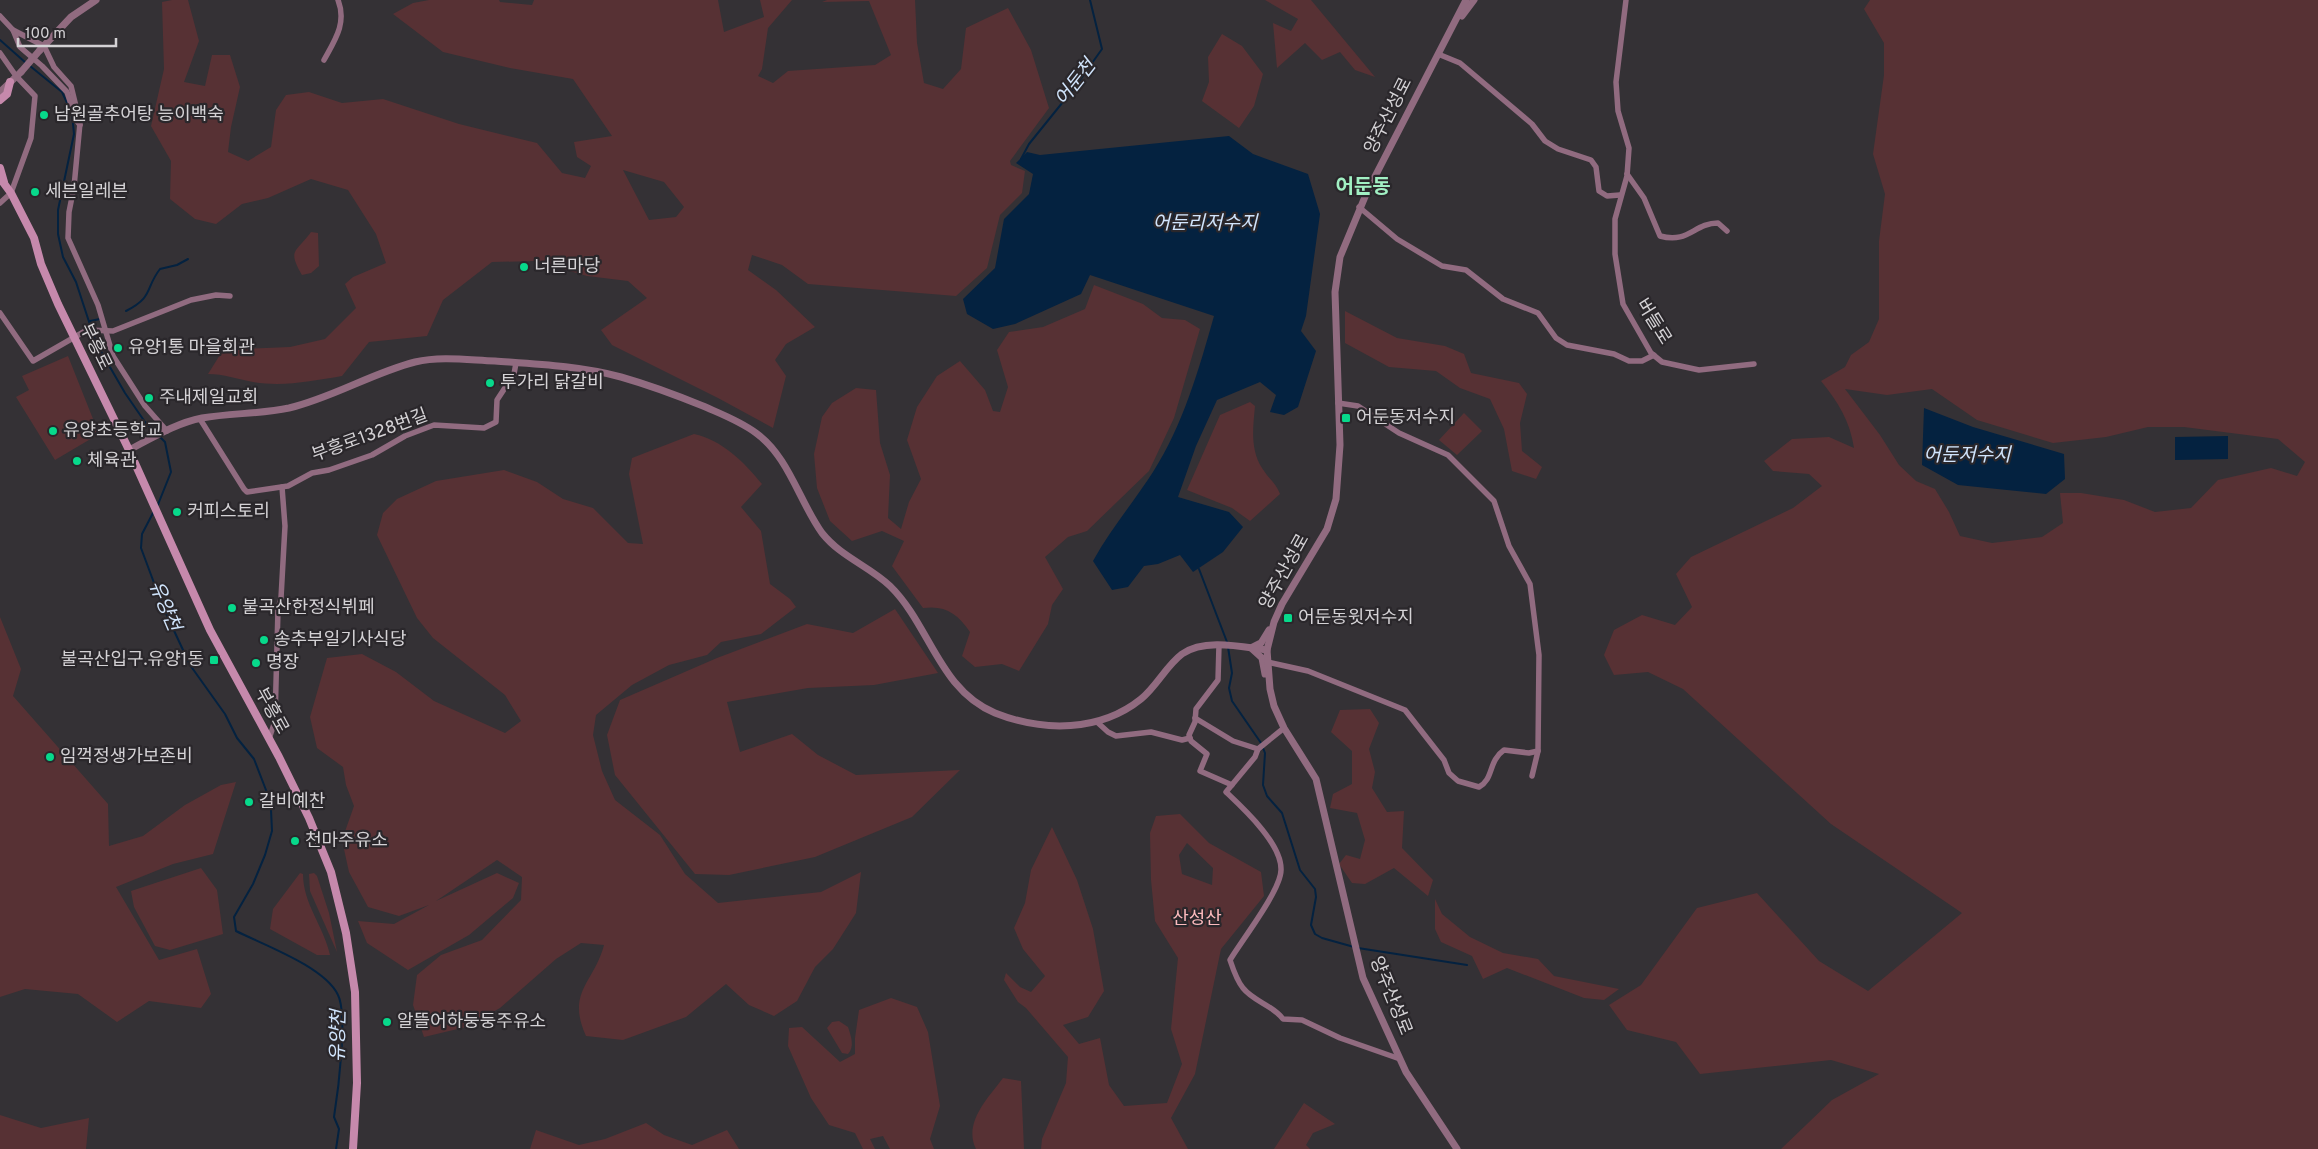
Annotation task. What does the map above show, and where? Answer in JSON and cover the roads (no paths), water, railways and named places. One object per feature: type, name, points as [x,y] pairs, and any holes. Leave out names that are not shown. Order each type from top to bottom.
[{"type":"main road","points":[[0,100],[7,94],[16,77]]},
{"type":"main road","points":[[0,168],[2,181]]},
{"type":"main road","name":"부흥로","points":[[2,181],[11,193],[34,238],[48,281],[74,339],[129,450],[210,630],[269,739],[320,843],[331,872],[344,918],[355,992],[357,1083],[353,1149]]},
{"type":"street","points":[[0,92],[72,16],[96,0]]},
{"type":"street","points":[[324,60],[338,35],[342,10],[338,0]]},
{"type":"street","name":"양주산성로","points":[[1457,1149],[1400,1059],[1375,1009],[1363,978],[1316,779],[1284,728],[1274,706],[1270,689],[1268,650],[1279,611],[1319,543],[1332,516],[1339,463],[1335,284],[1342,251],[1359,207],[1466,0]]},
{"type":"street","points":[[1452,28],[1474,0]]},
{"type":"street","name":"버들로","points":[[1626,0],[1616,82],[1618,112],[1629,148],[1627,174],[1615,219],[1615,254],[1623,304],[1637,330],[1654,355],[1671,365],[1698,370],[1754,364]]},
{"type":"street","points":[[0,16],[13,30],[42,48],[54,68],[71,86],[78,105],[80,125],[74,187],[69,212],[68,238],[98,305],[104,331],[113,356],[145,406],[165,432]]},
{"type":"street","points":[[13,30],[20,47],[67,92],[76,120],[80,125]]},
{"type":"street","points":[[0,53],[16,77],[36,96],[31,138],[11,193],[0,203]]},
{"type":"street","points":[[1438,54],[1460,63],[1532,124],[1545,141],[1558,149],[1591,160],[1596,167],[1599,191],[1608,196],[1620,195]]},
{"type":"street","points":[[1627,174],[1644,198],[1660,236],[1676,239],[1709,223],[1718,222],[1726,231]]},
{"type":"street","points":[[1359,207],[1397,239],[1442,266],[1466,270],[1503,299],[1538,313],[1556,338],[1566,345],[1614,354],[1629,361],[1642,361],[1654,355]]},
{"type":"street","points":[[0,313],[33,362],[87,330],[113,331],[191,300],[216,295],[230,296]]},
{"type":"street","points":[[129,450],[165,432],[200,418],[290,407],[413,363],[440,358],[516,363],[619,376],[676,395],[746,426],[768,442],[785,467],[823,533],[840,552],[891,587],[904,602],[951,679],[968,696],[994,712],[1022,720],[1060,726],[1098,722],[1124,711],[1143,697],[1183,654],[1199,648],[1221,645],[1268,650]]},
{"type":"street","name":"부흥로1328번길","points":[[200,418],[244,490],[247,492],[288,486],[312,474],[372,455],[405,436],[434,425],[484,428],[496,422],[497,400],[514,374],[516,363]]},
{"type":"street","points":[[1338,403],[1358,406],[1399,433],[1448,455],[1494,501],[1509,546],[1530,584],[1539,654],[1538,751],[1532,776]]},
{"type":"street","points":[[269,739],[275,721],[278,609],[281,598],[285,526],[282,487]]},
{"type":"street","points":[[1251,648],[1264,639],[1274,614],[1279,611]]},
{"type":"street","points":[[1190,738],[1196,709],[1218,680],[1221,645]]},
{"type":"street","points":[[1251,648],[1262,658],[1267,684],[1270,689]]},
{"type":"street","points":[[1268,662],[1308,671],[1405,710],[1444,760],[1449,774],[1458,781],[1479,787],[1486,782],[1495,756],[1504,750],[1529,753],[1538,751]]},
{"type":"street","points":[[1195,718],[1233,741],[1252,745],[1259,749]]},
{"type":"street","points":[[1098,722],[1108,732],[1116,736],[1151,732],[1176,739],[1190,738],[1207,754],[1200,771],[1232,785]]},
{"type":"street","points":[[1284,728],[1259,749],[1255,757],[1226,792],[1245,810],[1271,842],[1281,868],[1280,878],[1270,897],[1230,960],[1242,988],[1259,1002],[1278,1011],[1283,1019],[1302,1020],[1340,1038],[1400,1059]]},
{"type":"water","name":"어둔리저수지","points":[[1229,136],[1253,154],[1308,174],[1320,214],[1306,316],[1301,331],[1316,351],[1298,407],[1284,415],[1270,412],[1276,395],[1260,382],[1217,400],[1196,446],[1178,497],[1229,512],[1243,527],[1223,552],[1193,572],[1180,555],[1158,564],[1144,566],[1128,587],[1112,590],[1093,561],[1164,454],[1182,416],[1214,316],[1090,275],[1081,294],[1015,324],[993,329],[967,314],[963,299],[995,268],[1004,219],[1029,194],[1033,174],[1016,163],[1027,152],[1040,155]]},
{"type":"water","name":"어둔저수지","points":[[1924,408],[1973,427],[2064,454],[2065,479],[2046,494],[1958,485],[1922,465]]},
{"type":"water","points":[[2228,436],[2228,459],[2175,460],[2175,437]]},
{"type":"waterway","name":"어둔천","points":[[1021,159],[1029,144],[1075,87],[1102,49],[1090,0]]},
{"type":"waterway","name":"유양천","points":[[0,40],[26,63]]},
{"type":"waterway","name":"유양천","points":[[30,66],[62,92],[69,107]]},
{"type":"waterway","name":"유양천","points":[[72,114],[74,134],[58,210],[58,234],[63,257],[76,282],[96,343],[125,393],[145,422],[165,442],[171,472],[157,507]]},
{"type":"waterway","points":[[126,311],[145,297],[160,269],[177,265],[188,259]]},
{"type":"waterway","points":[[90,321],[100,319]]},
{"type":"waterway","name":"유양천","points":[[154,511],[142,534],[141,548],[163,607],[190,665],[225,714],[237,738],[254,759],[266,790],[271,810],[272,831],[265,855],[253,884],[234,917],[236,931],[293,958],[321,975],[338,995],[341,1005],[341,1054],[334,1117],[339,1129],[336,1149]]},
{"type":"waterway","points":[[1199,569],[1227,642]]},
{"type":"waterway","points":[[1228,647],[1232,673],[1229,688],[1232,701],[1261,743],[1265,753],[1263,785],[1267,796],[1282,813],[1300,870],[1315,889],[1316,897],[1311,925],[1315,934],[1322,938],[1354,947]]},
{"type":"waterway","points":[[1358,948],[1467,965]]},
{"type":"place","name":"남원골추어탕 능이백숙","points":[[44,115]]},
{"type":"place","name":"세븐일레븐","points":[[35,192]]},
{"type":"place","name":"너른마당","points":[[524,267]]},
{"type":"place","name":"유양1통 마을회관","points":[[118,348]]},
{"type":"place","name":"투가리 닭갈비","points":[[490,383]]},
{"type":"place","name":"주내제일교회","points":[[149,398]]},
{"type":"place","name":"어둔동저수지","points":[[1346,418]]},
{"type":"place","name":"유양초등학교","points":[[53,431]]},
{"type":"place","name":"체육관","points":[[77,461]]},
{"type":"place","name":"커피스토리","points":[[177,512]]},
{"type":"place","name":"불곡산한정식뷔페","points":[[232,608]]},
{"type":"place","name":"어둔동윗저수지","points":[[1288,618]]},
{"type":"place","name":"송추부일기사식당","points":[[264,640]]},
{"type":"place","name":"불곡산입구.유양1동","points":[[214,660]]},
{"type":"place","name":"명장","points":[[256,663]]},
{"type":"place","name":"임꺽정생가보존비","points":[[50,757]]},
{"type":"place","name":"갈비예찬","points":[[249,802]]},
{"type":"place","name":"천마주유소","points":[[295,841]]},
{"type":"place","name":"알뜰어하둥둥주유소","points":[[387,1022]]},
{"type":"district","name":"어둔동","points":[[1363,188]]},
{"type":"park label","name":"산성산","points":[[1197,919]]}]
